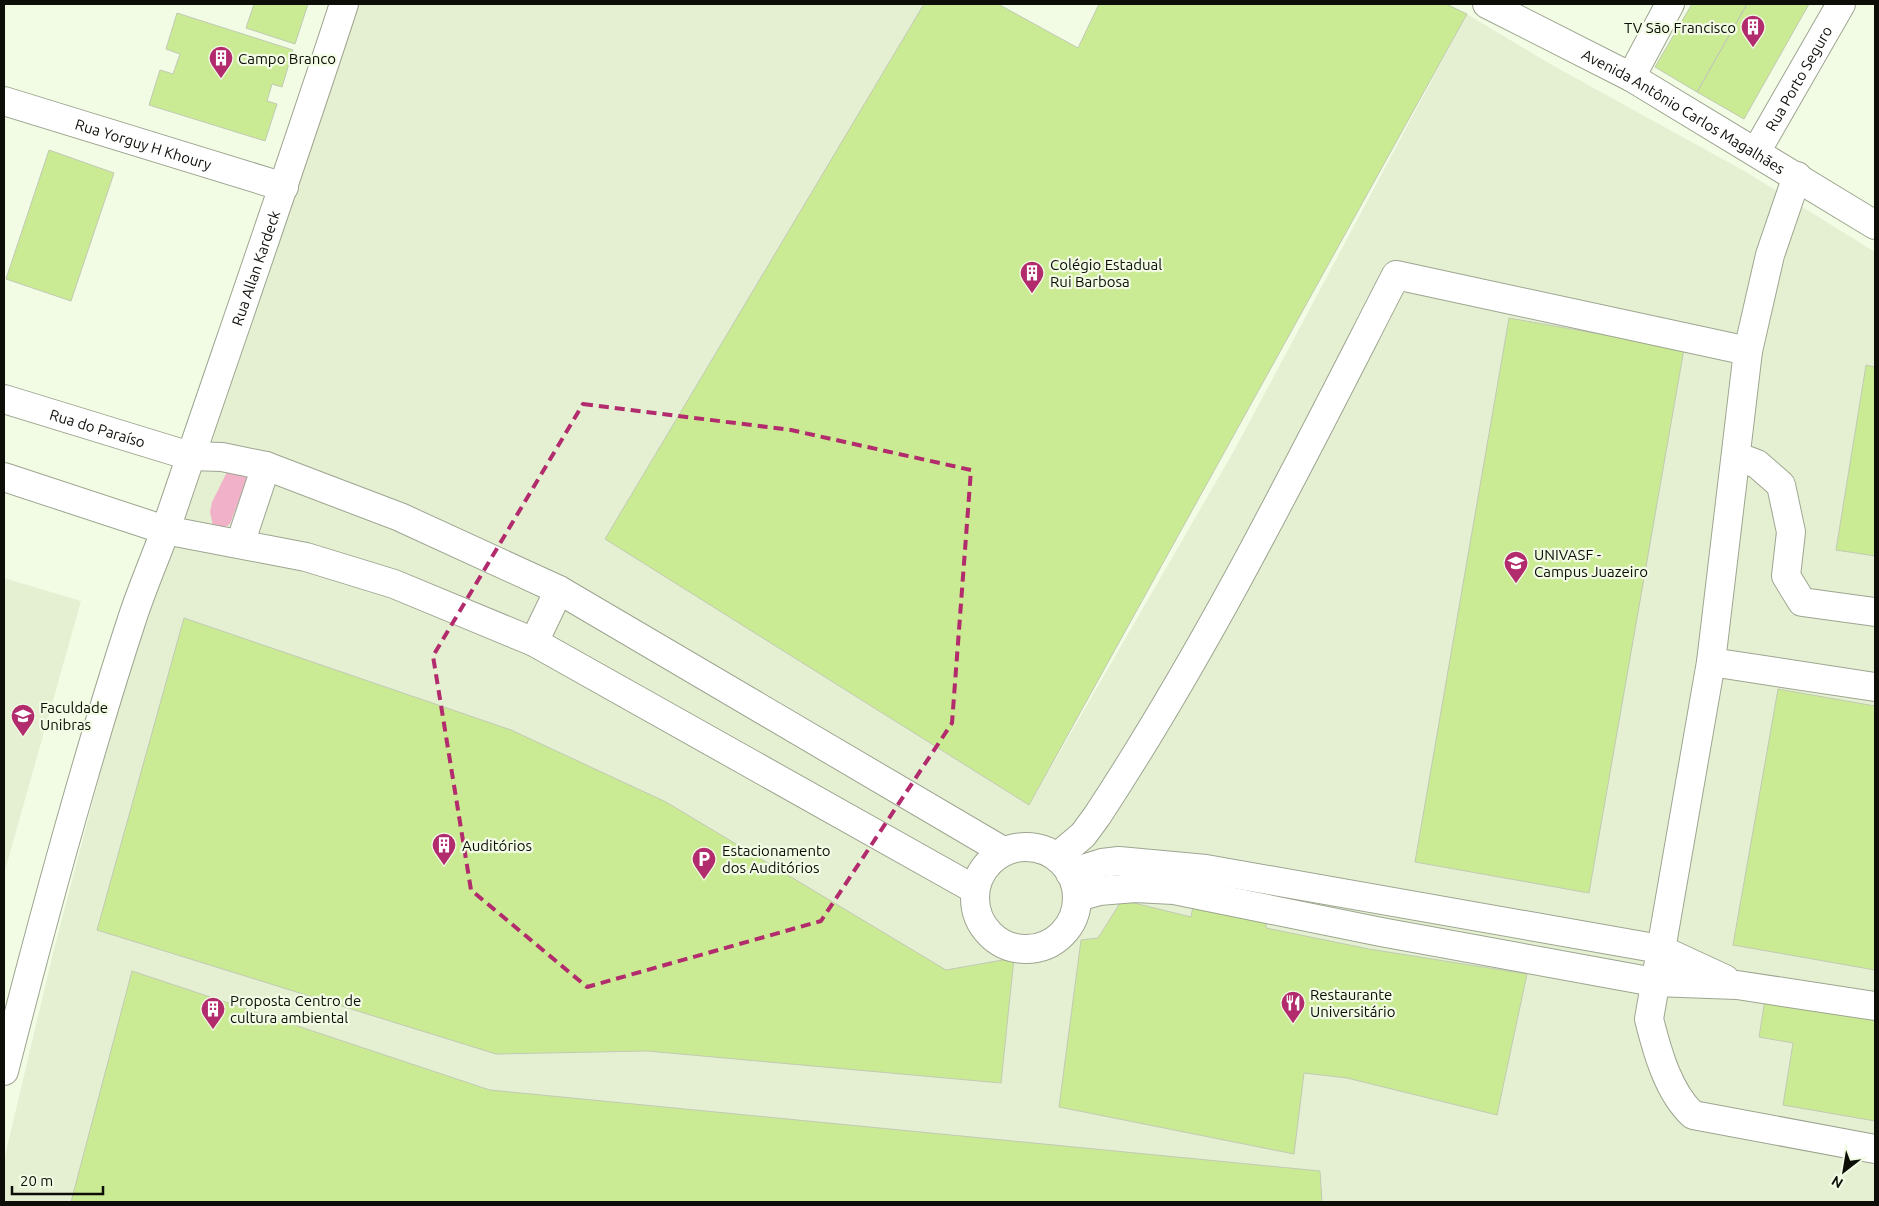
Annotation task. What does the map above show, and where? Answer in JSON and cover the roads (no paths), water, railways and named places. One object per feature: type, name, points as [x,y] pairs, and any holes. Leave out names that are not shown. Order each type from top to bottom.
[{"type":"street","name":"Rua Allan Kardeck","points":[[4,1071],[30,968],[97,732],[133,617],[284,187],[344,4]]},
{"type":"street","name":"Avenida Antônio Carlos Magalhães","points":[[1487,4],[1631,77],[1875,225]]},
{"type":"street","points":[[1631,77],[1670,4]]},
{"type":"street","name":"Rua Porto Seguro","points":[[1756,152],[1841,4]]},
{"type":"street","name":"Rua Yorguy H Khoury","points":[[4,102],[284,187]]},
{"type":"street","points":[[1796,176],[1770,255],[1748,351],[1711,662],[1649,1019],[1655,1045],[1669,1078],[1693,1115],[1875,1149]]},
{"type":"street","points":[[1748,351],[1396,275],[1262,534],[1171,697],[1097,816],[1083,834],[1068,875],[1075,914],[1067,930],[1054,942],[1037,948],[1020,949],[1002,944],[989,934],[979,921],[974,906],[974,889],[979,874],[990,860],[1003,851],[1019,847],[1035,847],[1068,875],[1099,891],[1135,888],[1174,890],[1380,932],[1654,982],[1737,985],[1875,1006]]},
{"type":"street","name":"Rua do Paraíso","points":[[4,399],[190,456],[222,457],[266,466],[400,517],[559,590],[1003,851]]},
{"type":"street","points":[[1736,456],[1757,464],[1781,485],[1791,532],[1786,576],[1802,602],[1875,612]]},
{"type":"street","points":[[240,544],[266,466]]},
{"type":"street","points":[[4,476],[165,530],[306,557],[394,584],[534,642],[974,889]]},
{"type":"street","points":[[534,642],[559,590]]},
{"type":"street","points":[[1711,662],[1875,687]]},
{"type":"street","points":[[1068,875],[1102,863],[1155,863],[1206,869],[1660,949],[1737,985]]},
{"type":"street","points":[[1380,932],[1386,901]]},
{"type":"place","name":"TV São Francisco","points":[[1753,48]]},
{"type":"place","name":"Campo Branco","points":[[221,79]]},
{"type":"place","name":"Colégio Estadual Rui Barbosa","points":[[1032,294]]},
{"type":"place","name":"UNIVASF - Campus Juazeiro","points":[[1516,584]]},
{"type":"place","name":"Faculdade Unibras","points":[[23,737]]},
{"type":"place","name":"Auditórios","points":[[444,866]]},
{"type":"place","name":"Estacionamento dos Auditórios","points":[[704,880]]},
{"type":"place","name":"Restaurante Universitário","points":[[1293,1024]]},
{"type":"place","name":"Proposta Centro de cultura ambiental","points":[[213,1030]]}]
